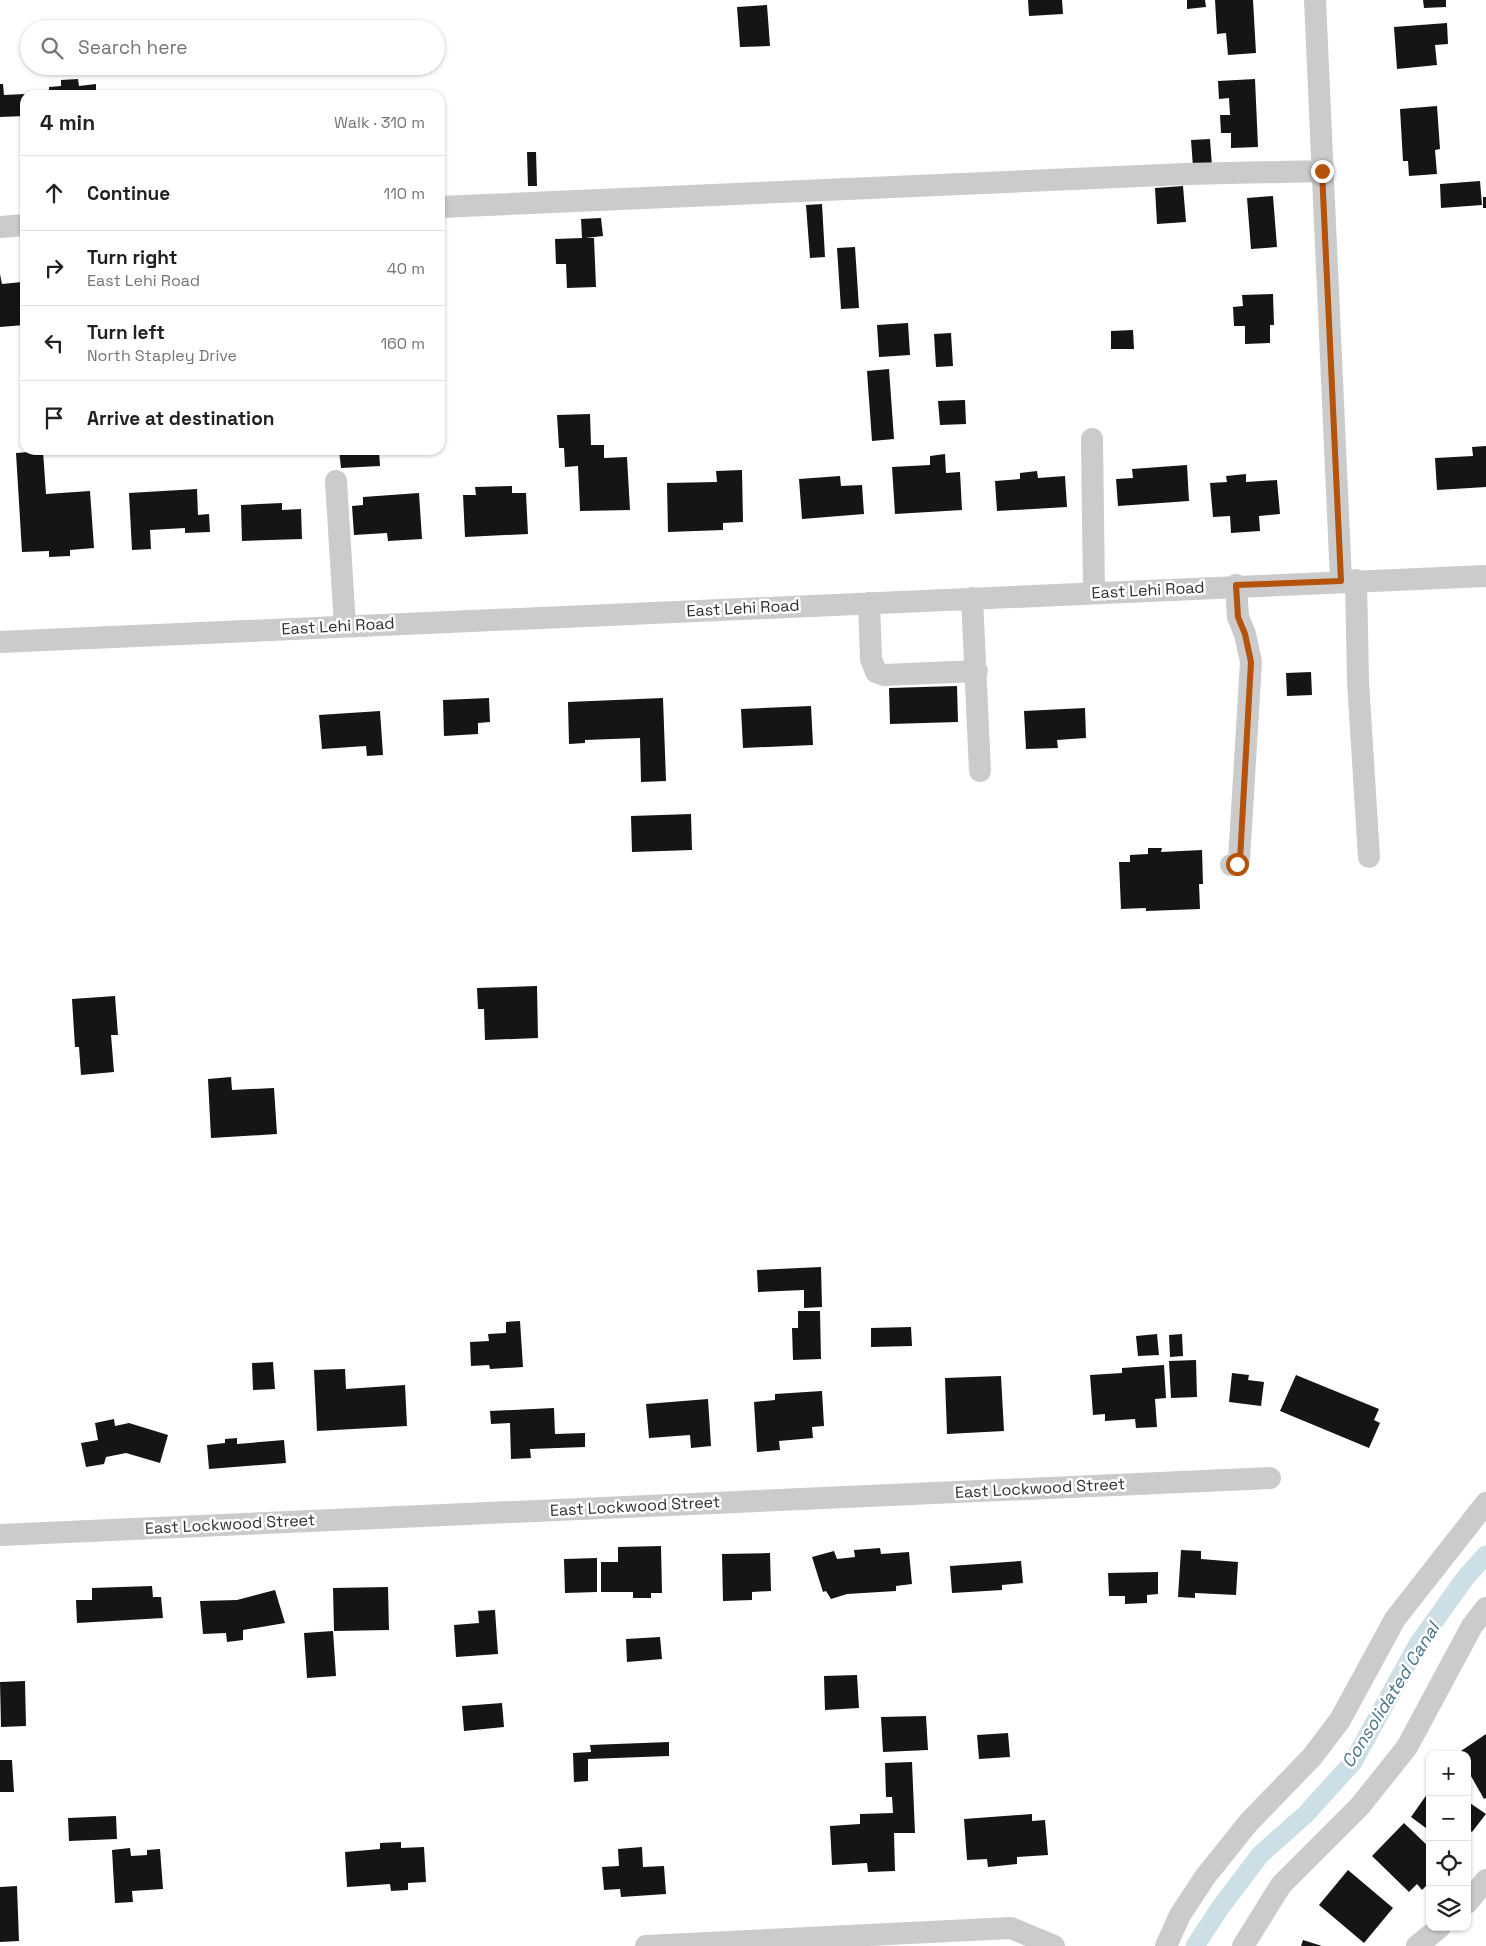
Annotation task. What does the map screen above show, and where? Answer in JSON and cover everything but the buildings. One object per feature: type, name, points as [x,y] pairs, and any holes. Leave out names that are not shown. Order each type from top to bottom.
[{"type":"street","points":[[1315,0],[1322,171],[1348,580],[1358,681],[1369,857]]},
{"type":"street","points":[[445,207],[1185,174],[1322,171]]},
{"type":"street","points":[[0,226],[20,225]]},
{"type":"street","points":[[1092,439],[1094,593]]},
{"type":"street","points":[[336,481],[345,626]]},
{"type":"street","name":"East Lehi Road","points":[[0,642],[1348,580],[1486,576]]},
{"type":"street","points":[[1231,865],[1237,864],[1240,860],[1251,662],[1245,634],[1238,617],[1236,585]]},
{"type":"street","points":[[972,598],[980,771]]},
{"type":"street","points":[[869,603],[871,659],[876,672],[884,674],[976,671]]},
{"type":"street","name":"East Lockwood Street","points":[[0,1535],[1270,1478]]},
{"type":"street","points":[[1166,1946],[1180,1915],[1205,1877],[1249,1822],[1312,1757],[1340,1720],[1395,1619],[1486,1503]]},
{"type":"street","points":[[1243,1946],[1281,1885],[1360,1806],[1407,1747],[1472,1626],[1486,1608]]},
{"type":"street","points":[[1471,1898],[1486,1880]]},
{"type":"street","points":[[646,1946],[782,1942],[1011,1928],[1054,1946]]},
{"type":"street","points":[[1417,1946],[1435,1931]]},
{"type":"waterway","name":"Consolidated Canal","points":[[1195,1946],[1220,1908],[1260,1855],[1306,1814],[1353,1762],[1418,1644],[1466,1577],[1486,1555]]},
{"type":"route","points":[[1237,864],[1240,860],[1251,662],[1245,634],[1238,617],[1236,585],[1341,581],[1322,171]]}]
